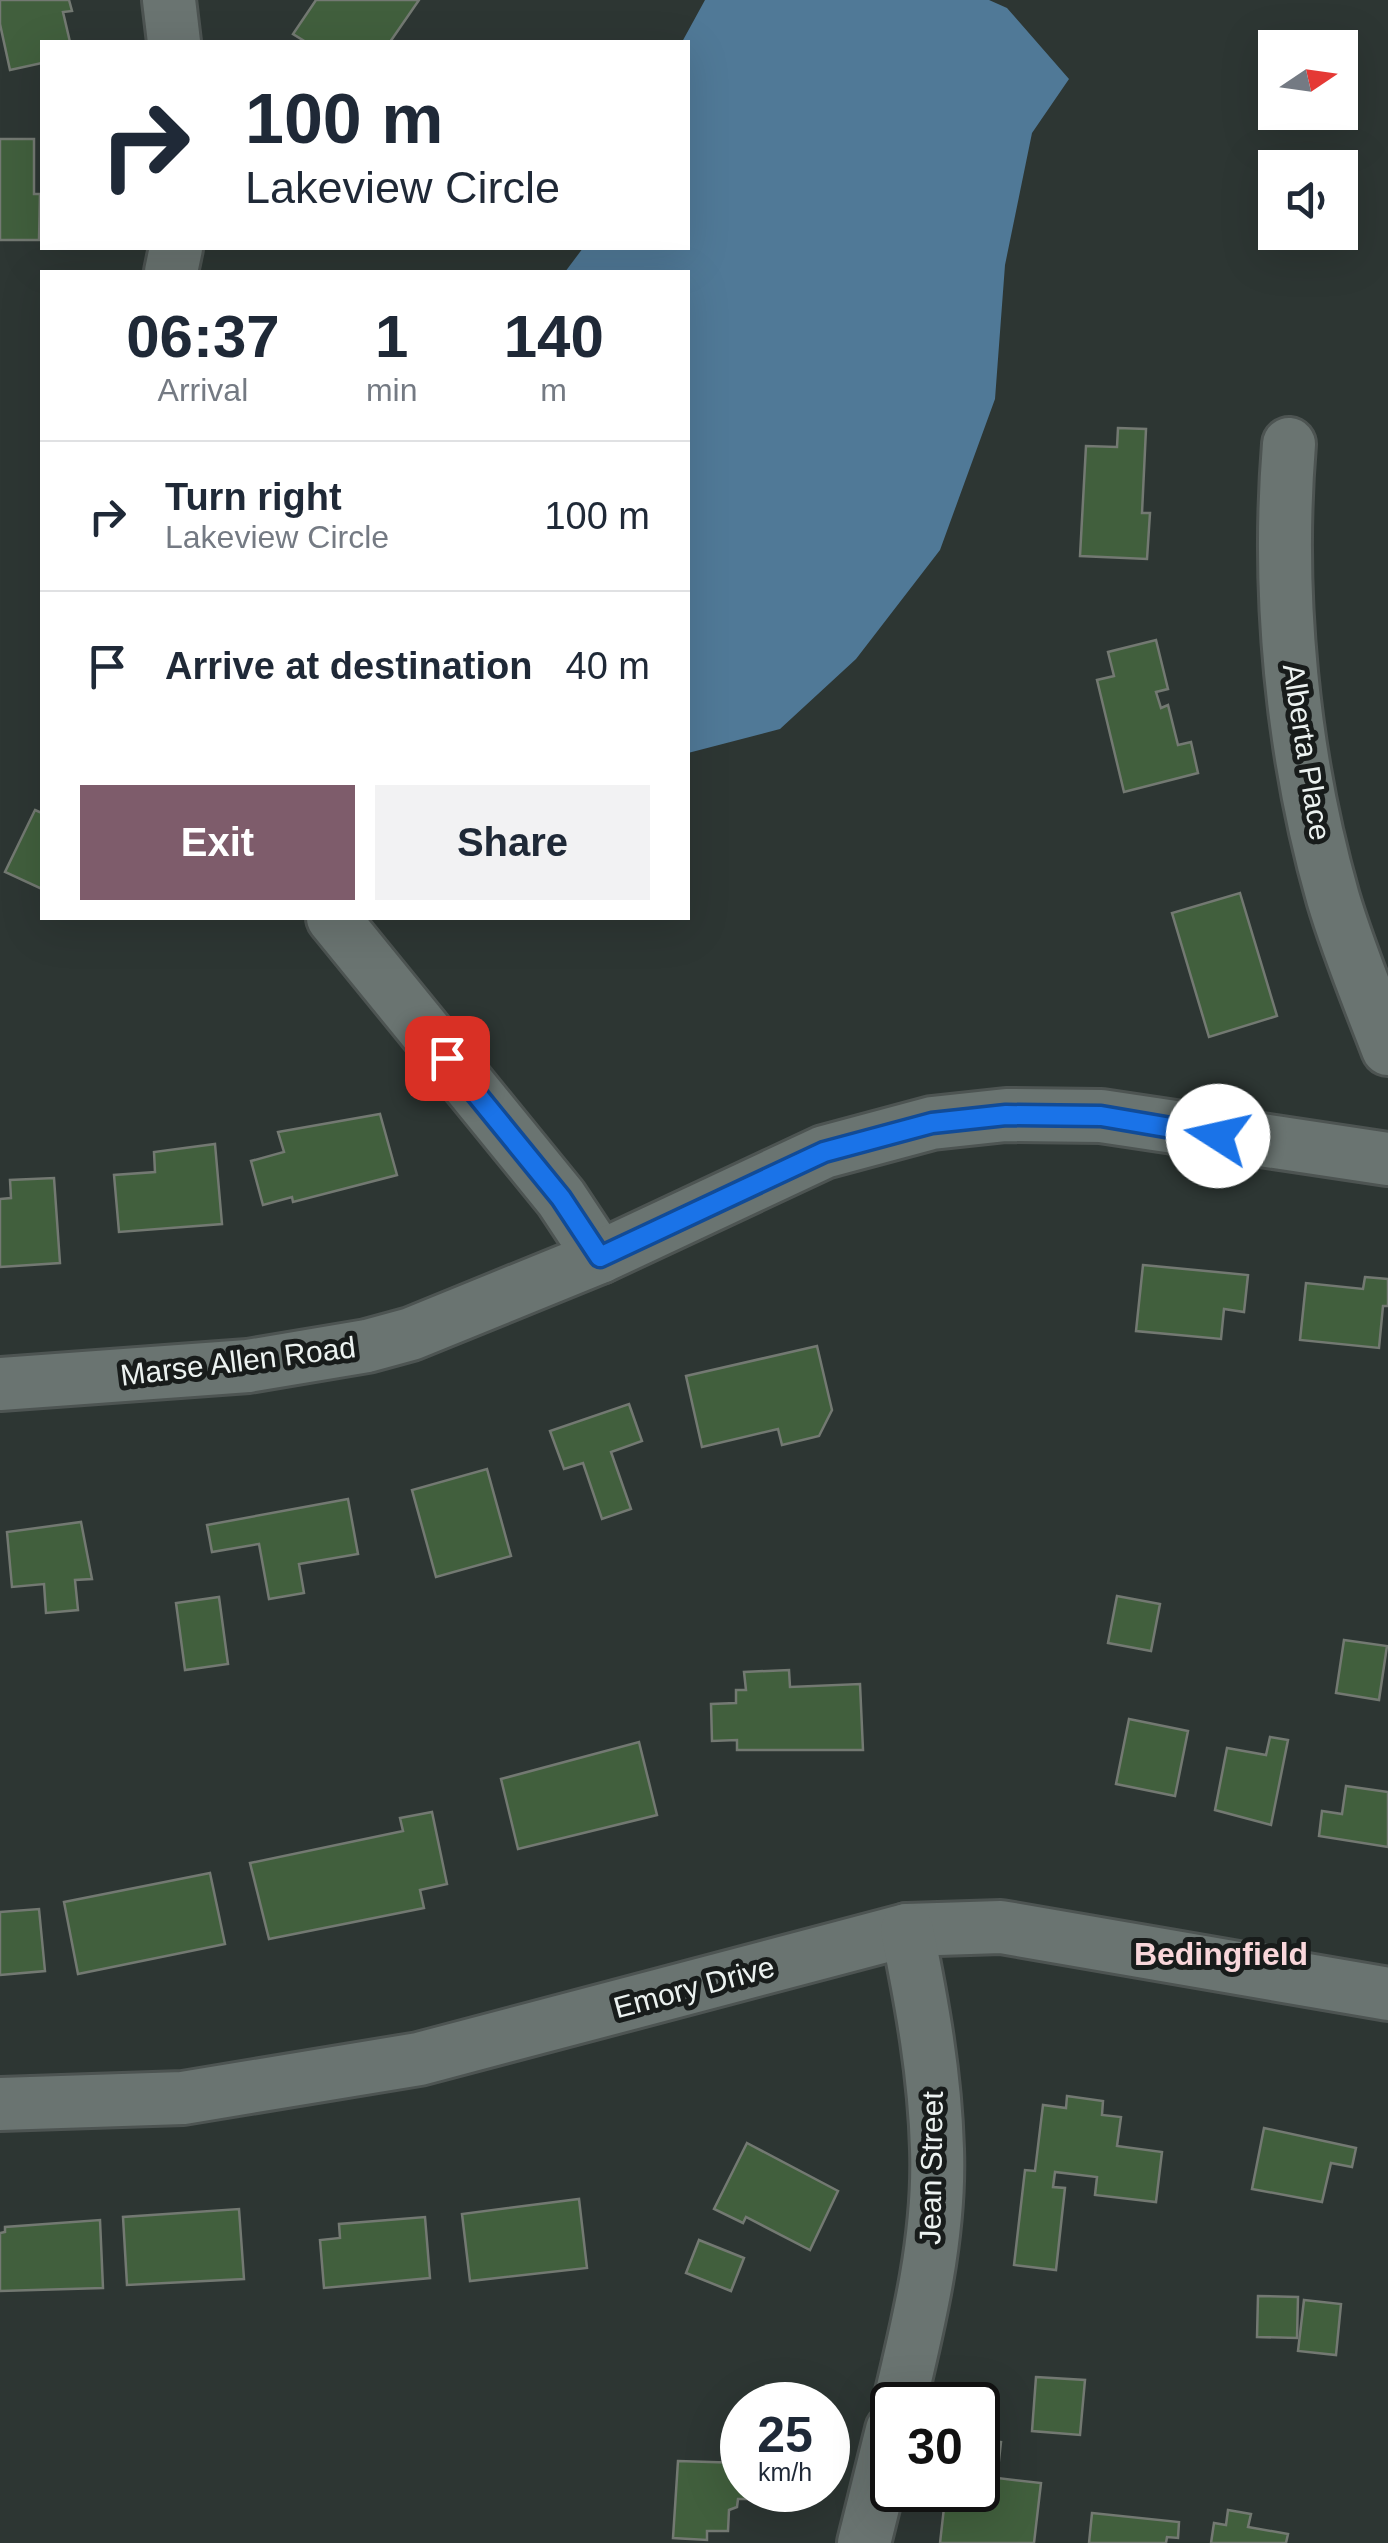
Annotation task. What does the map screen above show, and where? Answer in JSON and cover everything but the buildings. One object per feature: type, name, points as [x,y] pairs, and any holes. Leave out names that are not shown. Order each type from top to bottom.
[{"type":"street","points":[[168,0],[174,40]]},
{"type":"street","name":"Alberta Place","points":[[1289,444],[1284,505],[1294,694],[1313,814],[1334,900],[1388,1049]]},
{"type":"street","points":[[335,920],[561,1198],[600,1257]]},
{"type":"street","name":"Marse Allen Road","points":[[0,1384],[248,1366],[367,1346],[410,1334],[600,1257],[824,1152],[932,1123],[1006,1115],[1101,1116],[1388,1159]]},
{"type":"street","name":"Emory Drive","points":[[0,2104],[183,2098],[419,2060],[907,1930],[1001,1927],[1388,1994]]},
{"type":"street","name":"Jean Street","points":[[904,2382],[930,2258],[937,2153],[933,2078],[907,1930]]},
{"type":"street","points":[[864,2543],[872,2512]]},
{"type":"water","points":[[705,0],[989,0],[1007,8],[1069,79],[1032,133],[1005,265],[995,399],[940,550],[856,659],[780,729],[690,752],[690,270],[566,270],[582,250],[690,250],[690,40],[683,40]]},
{"type":"district","name":"Bedingfield","points":[[1221,1954]]},
{"type":"route","points":[[447,1058],[561,1198],[600,1257],[824,1152],[932,1123],[1006,1115],[1101,1116],[1218,1136]]}]
